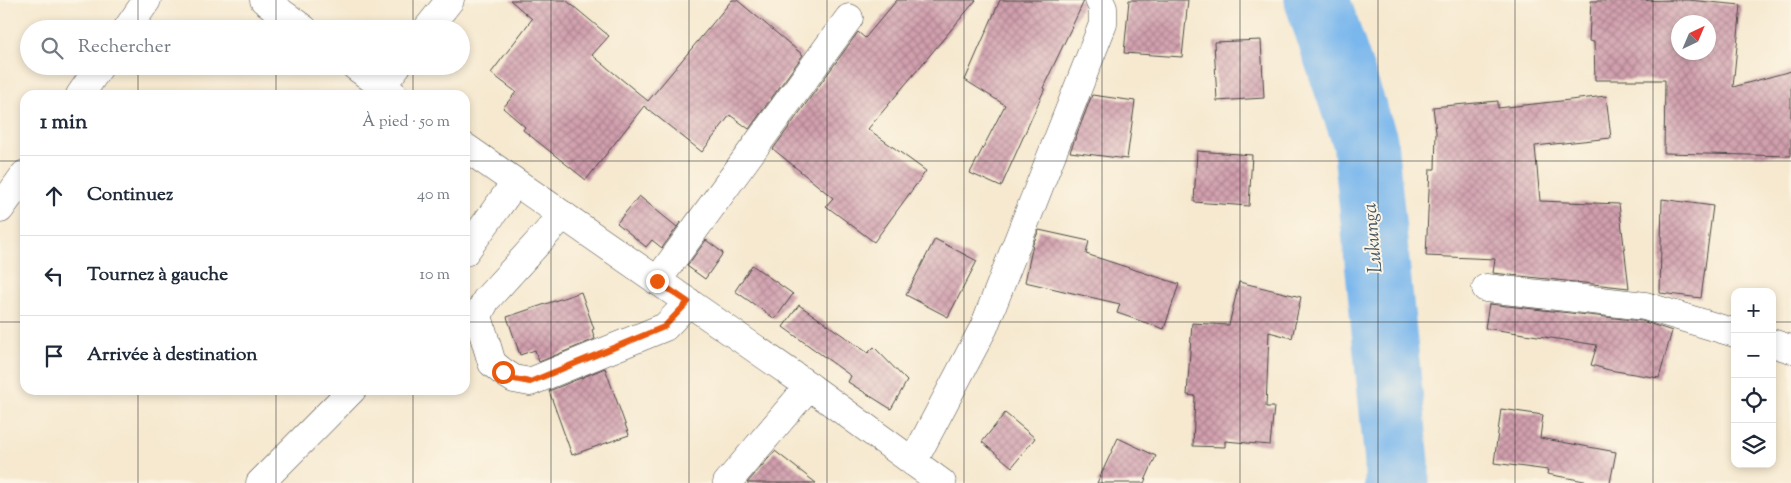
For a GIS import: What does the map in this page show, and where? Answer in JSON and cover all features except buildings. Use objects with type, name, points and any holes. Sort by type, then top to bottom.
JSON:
[{"type":"street","points":[[133,20],[147,0]]},
{"type":"street","points":[[264,0],[292,20]]},
{"type":"street","points":[[434,20],[450,0]]},
{"type":"street","points":[[913,462],[984,327],[1103,24],[1103,8],[1099,0]]},
{"type":"street","points":[[657,281],[849,18]]},
{"type":"street","points":[[83,90],[94,75]]},
{"type":"street","points":[[375,75],[391,82]]},
{"type":"street","points":[[470,151],[809,386],[942,483]]},
{"type":"street","points":[[0,209],[20,181]]},
{"type":"street","points":[[470,245],[515,183]]},
{"type":"street","points":[[564,215],[486,300],[478,316],[492,363],[503,372],[514,379],[530,382],[664,327],[688,302]]},
{"type":"street","points":[[1486,288],[1645,306],[1731,331]]},
{"type":"street","points":[[1776,344],[1791,349]]},
{"type":"street","points":[[727,483],[809,386]]},
{"type":"street","points":[[260,483],[347,395]]},
{"type":"waterway","name":"Lukunga","points":[[1317,0],[1365,141],[1397,462],[1397,483]]},
{"type":"route","points":[[503,372],[514,379],[530,382],[664,327],[688,302],[657,281]]}]
